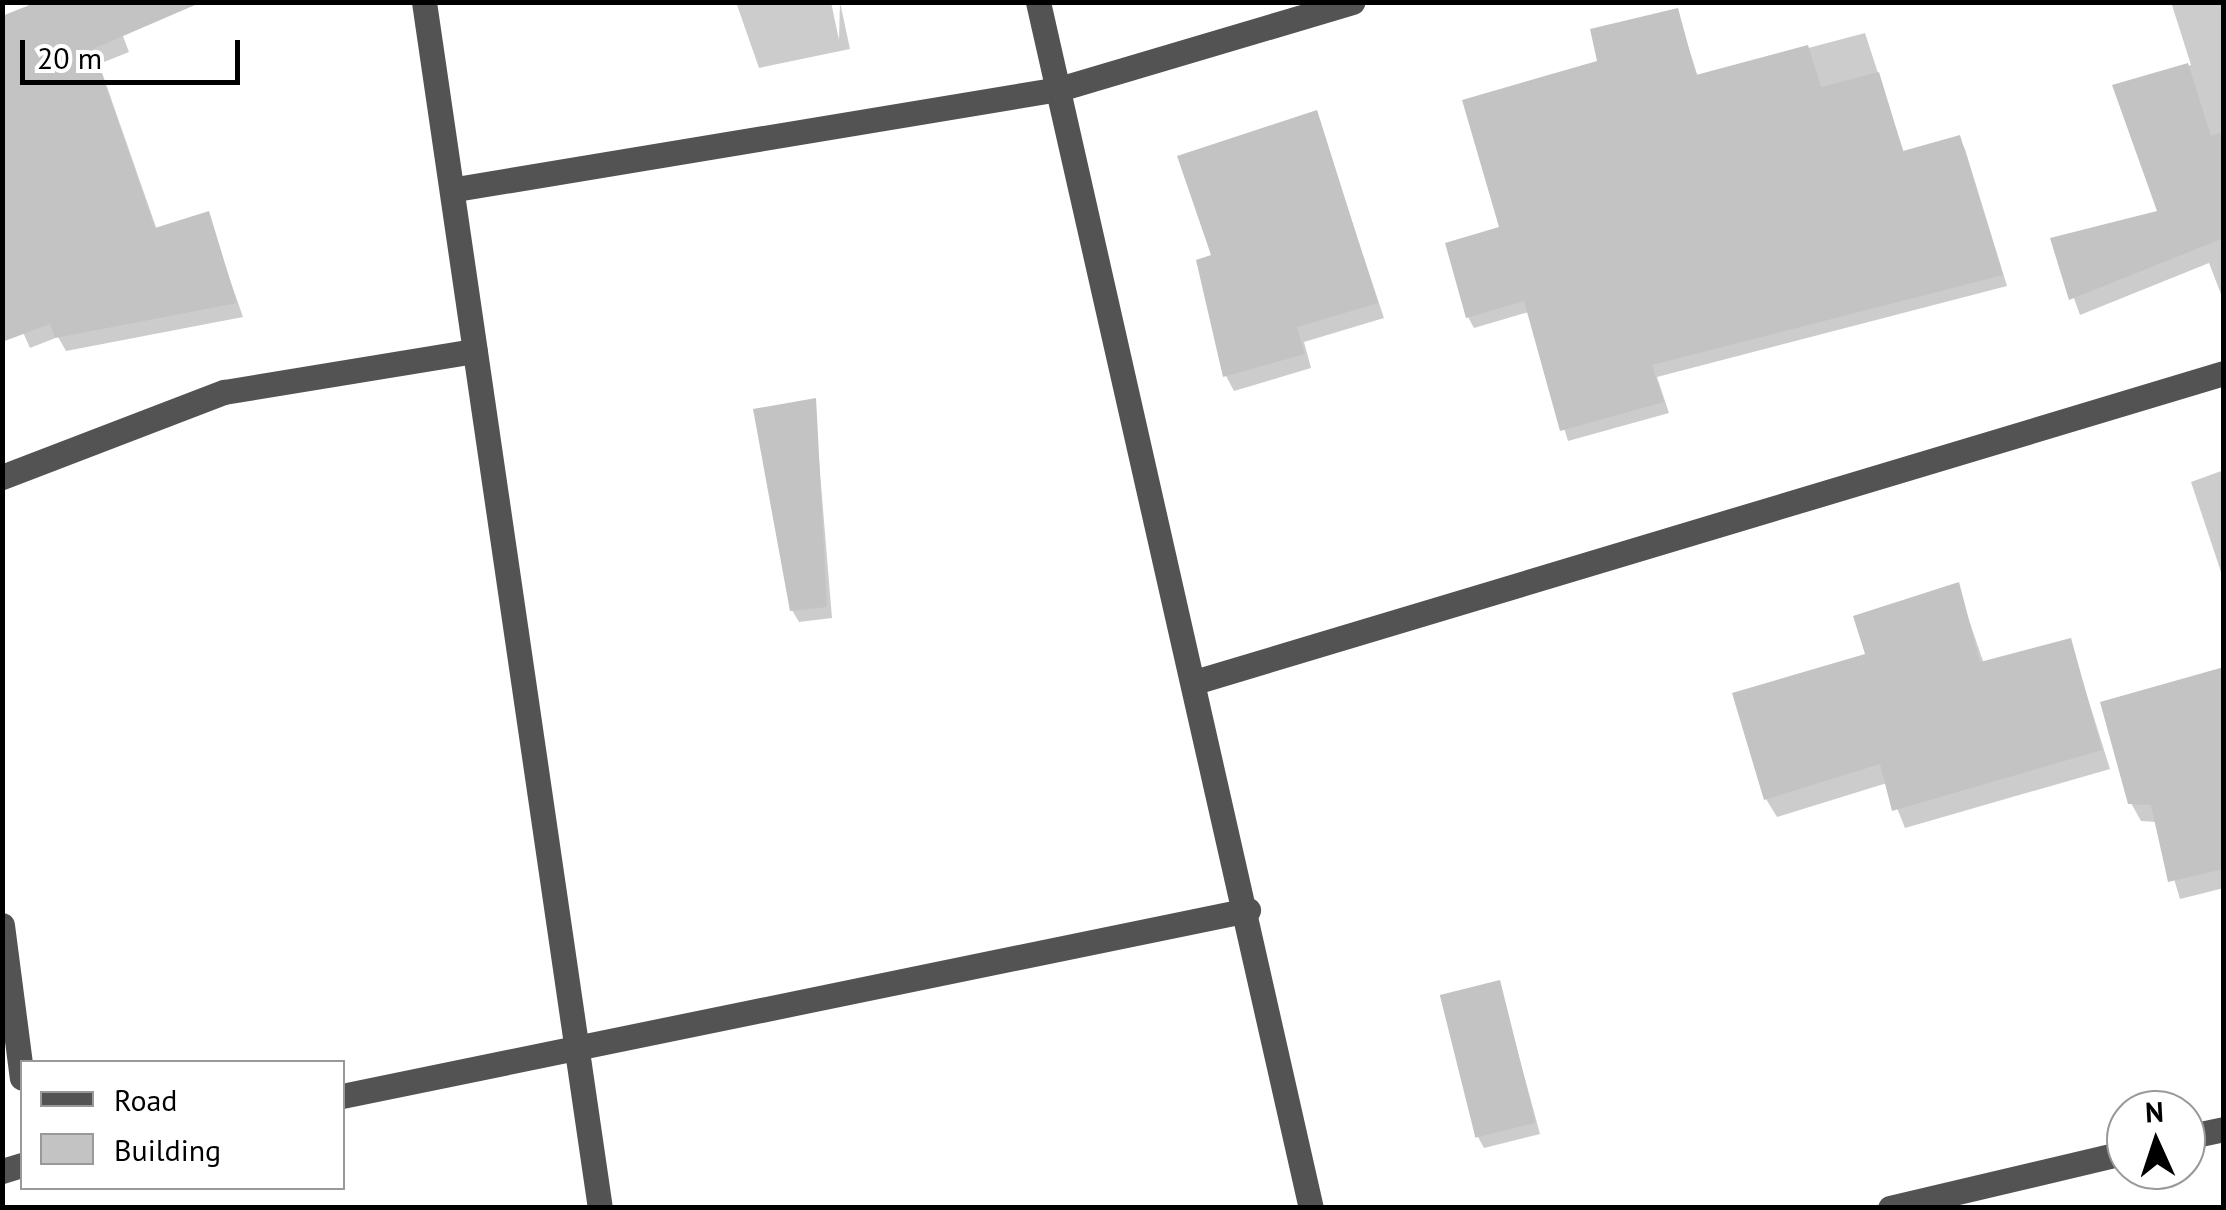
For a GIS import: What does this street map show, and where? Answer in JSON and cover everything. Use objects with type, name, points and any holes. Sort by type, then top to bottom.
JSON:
[{"type":"street","points":[[424,2],[456,189],[475,351],[582,1044],[600,1208]]},
{"type":"street","points":[[1038,2],[1198,681],[1311,1208]]},
{"type":"street","points":[[456,189],[1059,90],[1352,2]]},
{"type":"street","points":[[2,478],[224,392],[475,351]]},
{"type":"street","points":[[1198,681],[2224,373]]},
{"type":"street","points":[[345,1095],[1248,910]]},
{"type":"street","points":[[2,925],[20,1063]]},
{"type":"street","points":[[1890,1208],[2106,1157]]},
{"type":"building","points":[[37,2],[202,2],[93,49],[155,228],[209,211],[237,303],[55,338],[50,324],[2,342],[2,16]]},
{"type":"building","points":[[1678,8],[1696,75],[1808,45],[1821,87],[1879,72],[1903,151],[1960,135],[2003,275],[1652,365],[1664,402],[1560,431],[1524,301],[1466,318],[1445,243],[1499,227],[1462,100],[1597,61],[1590,29]]},
{"type":"building","points":[[2188,63],[2211,136],[2224,132],[2224,238],[2069,300],[2050,238],[2157,211],[2112,85]]},
{"type":"building","points":[[1317,110],[1378,303],[1297,327],[1305,354],[1223,377],[1196,260],[1211,255],[1177,156]]},
{"type":"building","points":[[816,398],[827,607],[790,611],[753,409]]},
{"type":"building","points":[[1959,582],[1980,662],[2071,638],[2102,750],[1892,811],[1880,764],[1764,800],[1732,693],[1865,654],[1853,616]]},
{"type":"building","points":[[2224,667],[2224,869],[2168,882],[2151,805],[2128,804],[2100,702]]},
{"type":"building","points":[[1500,980],[1536,1123],[1475,1138],[1440,995]]}]
